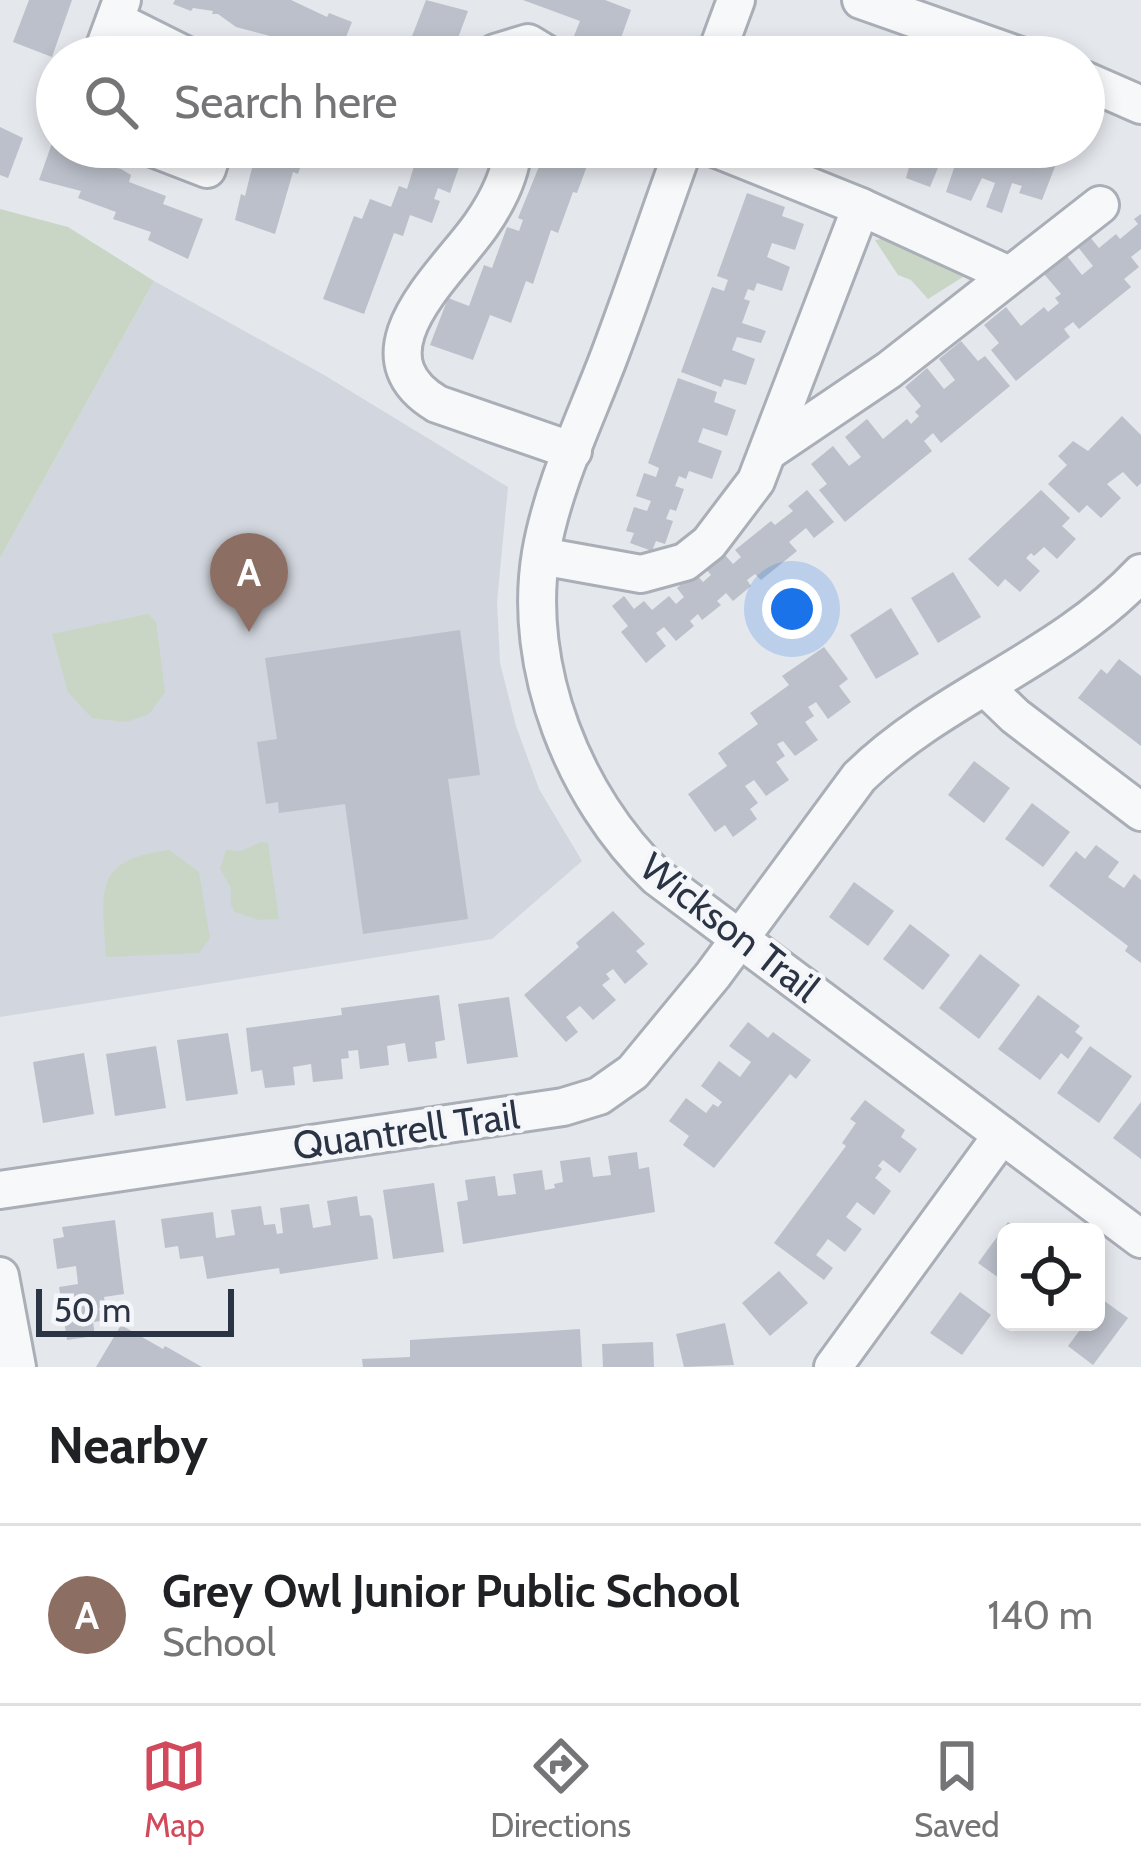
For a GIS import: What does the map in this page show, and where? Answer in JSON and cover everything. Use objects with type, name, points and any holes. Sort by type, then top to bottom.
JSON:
[{"type":"street","points":[[723,36],[736,0]]},
{"type":"street","points":[[861,0],[963,36]]},
{"type":"street","points":[[119,10],[158,36]]},
{"type":"street","points":[[1105,89],[1141,105]]},
{"type":"street","points":[[511,168],[482,224],[437,278],[411,320],[402,356],[418,390],[437,404],[572,451]]},
{"type":"street","name":"Wickson Trail","points":[[676,168],[572,451],[541,556],[537,601],[543,661],[556,711],[588,788],[630,851],[657,877],[1141,1239]]},
{"type":"street","points":[[764,168],[1007,274]]},
{"type":"street","points":[[769,451],[889,370],[1100,205]]},
{"type":"street","points":[[541,556],[641,574],[685,562],[709,543],[756,481],[862,207]]},
{"type":"street","name":"Quantrell Trail","points":[[0,1190],[562,1107],[598,1096],[633,1072],[859,778],[908,733],[1077,631],[1141,573]]},
{"type":"street","points":[[986,688],[1015,716],[1141,812]]},
{"type":"street","points":[[833,1367],[1001,1135]]},
{"type":"street","points":[[0,1276],[16,1367]]},
{"type":"shaded area","points":[[154,281],[324,375],[508,487],[497,602],[500,663],[539,789],[582,861],[492,939],[0,1017],[0,558]]},
{"type":"green space","points":[[0,209],[68,227],[154,281],[0,558]]},
{"type":"green space","points":[[894,237],[974,270],[928,299],[911,280],[898,275],[875,240]]},
{"type":"green space","points":[[148,614],[156,622],[165,692],[149,714],[126,722],[92,718],[68,692],[52,634]]},
{"type":"green space","points":[[268,843],[279,919],[259,920],[235,912],[231,888],[220,869],[226,850],[241,851]]},
{"type":"green space","points":[[169,850],[199,872],[210,938],[199,953],[106,957],[104,898],[114,871],[143,855]]},
{"type":"building","points":[[29,0],[72,0],[59,36],[36,36],[36,51],[13,42]]},
{"type":"building","points":[[175,0],[291,0],[327,17],[329,13],[352,22],[346,36],[270,36],[236,27],[213,11],[191,11],[173,4]]},
{"type":"building","points":[[426,0],[468,11],[459,36],[412,36]]},
{"type":"building","points":[[523,0],[605,0],[631,10],[622,36],[574,36],[580,21]]},
{"type":"building","points":[[0,127],[23,138],[8,178],[0,175]]},
{"type":"building","points":[[43,168],[121,169],[131,175],[129,182],[166,196],[163,204],[203,219],[188,259],[148,240],[151,232],[113,219],[116,212],[78,198],[81,191],[39,180]]},
{"type":"building","points":[[252,168],[300,168],[298,174],[293,172],[275,234],[235,220],[241,194],[245,196]]},
{"type":"building","points":[[414,168],[459,168],[450,193],[438,188],[434,199],[440,201],[432,223],[410,215],[403,236],[394,233],[364,314],[323,299],[354,216],[362,219],[370,199],[391,207],[399,186],[407,189]]},
{"type":"building","points":[[538,168],[586,168],[558,233],[551,230],[533,284],[526,281],[511,323],[490,315],[473,360],[430,345],[448,298],[469,306],[484,265],[492,268],[507,227],[519,231],[523,220],[518,218]]},
{"type":"building","points":[[909,168],[938,168],[930,187],[906,178]]},
{"type":"building","points":[[954,168],[1054,168],[1042,200],[1019,193],[1022,186],[1012,183],[1002,213],[986,207],[995,183],[982,178],[971,201],[946,192]]},
{"type":"building","points":[[747,193],[785,207],[782,216],[804,224],[795,250],[772,243],[767,257],[790,267],[782,291],[757,283],[744,299],[750,301],[742,323],[766,331],[761,343],[737,337],[732,350],[755,359],[746,385],[724,379],[721,387],[681,372],[712,287],[724,291],[728,280],[717,276]]},
{"type":"building","points":[[1141,214],[1141,249],[1131,257],[1139,267],[1124,279],[1131,287],[1079,329],[1073,322],[1064,329],[1070,337],[1016,381],[991,350],[999,343],[984,325],[1006,307],[1021,326],[1044,307],[1048,312],[1059,303],[1055,298],[1061,294],[1044,274],[1067,256],[1082,275],[1093,266],[1078,247],[1090,237],[1099,248],[1116,234],[1120,239],[1138,224],[1134,219]]},
{"type":"building","points":[[961,341],[978,361],[985,356],[1010,386],[941,443],[933,433],[924,441],[932,451],[845,522],[819,490],[827,484],[811,464],[833,446],[849,466],[861,457],[845,437],[867,419],[883,439],[907,419],[911,424],[921,406],[905,387],[927,368],[944,389],[955,380],[939,359]]},
{"type":"building","points":[[678,378],[717,392],[714,402],[736,410],[727,436],[703,428],[698,442],[722,451],[712,479],[689,471],[686,479],[679,476],[675,486],[684,489],[676,511],[670,509],[666,519],[673,521],[665,544],[656,541],[652,551],[630,543],[634,533],[626,531],[634,507],[647,511],[651,501],[636,496],[644,473],[656,477],[659,468],[648,463]]},
{"type":"building","points":[[1122,416],[1141,435],[1141,483],[1137,487],[1123,472],[1107,484],[1121,498],[1101,518],[1087,505],[1079,513],[1048,484],[1067,465],[1058,456],[1073,441],[1088,451]]},
{"type":"building","points":[[807,490],[834,522],[814,538],[806,528],[789,542],[797,551],[761,580],[755,574],[747,580],[751,586],[733,601],[726,593],[717,601],[721,605],[702,620],[698,614],[690,621],[694,626],[676,641],[664,627],[656,633],[666,646],[646,663],[621,632],[628,626],[612,606],[624,596],[634,609],[644,601],[652,610],[669,596],[676,604],[684,597],[677,588],[695,573],[703,582],[711,575],[707,570],[725,555],[733,564],[741,557],[735,550],[771,521],[775,525],[793,511],[788,506]]},
{"type":"building","points":[[1041,490],[1070,518],[1062,526],[1076,539],[1057,559],[1044,547],[1034,556],[1031,553],[1026,558],[1040,571],[1020,592],[1005,579],[998,587],[968,559]]},
{"type":"building","points":[[953,572],[981,617],[938,643],[911,598]]},
{"type":"building","points":[[891,608],[919,654],[876,679],[850,635]]},
{"type":"building","points":[[460,630],[480,775],[448,779],[468,919],[363,934],[345,804],[279,813],[278,802],[266,804],[257,742],[277,739],[265,658]]},
{"type":"building","points":[[824,647],[848,679],[839,686],[851,702],[828,719],[816,702],[808,707],[814,716],[805,722],[818,740],[795,756],[783,741],[777,744],[785,756],[776,762],[789,780],[766,796],[754,780],[745,786],[758,803],[750,809],[757,819],[733,837],[725,825],[715,832],[688,794],[727,766],[718,753],[758,724],[750,713],[789,685],[782,676]]},
{"type":"building","points":[[1119,659],[1141,676],[1141,746],[1078,698],[1101,669],[1107,674]]},
{"type":"building","points":[[974,761],[1010,788],[984,823],[948,795]]},
{"type":"building","points":[[1032,803],[1070,832],[1043,867],[1005,839]]},
{"type":"building","points":[[1096,845],[1119,862],[1108,877],[1124,888],[1134,874],[1141,880],[1141,963],[1125,951],[1128,946],[1049,886],[1076,851],[1085,859]]},
{"type":"building","points":[[854,882],[894,911],[868,946],[829,917]]},
{"type":"building","points":[[613,911],[645,944],[636,951],[648,964],[625,984],[613,969],[606,974],[610,979],[602,985],[616,1000],[593,1020],[580,1006],[566,1017],[578,1032],[566,1042],[524,995]]},
{"type":"building","points":[[910,924],[950,955],[923,990],[883,959]]},
{"type":"building","points":[[980,954],[1020,985],[979,1039],[939,1008]]},
{"type":"building","points":[[439,995],[445,1040],[435,1042],[437,1058],[408,1062],[405,1043],[387,1046],[389,1065],[360,1069],[358,1050],[348,1051],[349,1058],[341,1059],[343,1079],[313,1082],[311,1064],[293,1067],[295,1085],[265,1088],[262,1070],[251,1072],[246,1028],[342,1015],[341,1008]]},
{"type":"building","points":[[1038,995],[1080,1026],[1075,1032],[1083,1038],[1068,1059],[1061,1053],[1040,1080],[998,1049]]},
{"type":"building","points":[[509,997],[518,1057],[467,1064],[458,1004]]},
{"type":"building","points":[[748,1022],[768,1038],[773,1032],[811,1060],[796,1079],[790,1074],[714,1168],[683,1145],[689,1136],[669,1121],[686,1098],[706,1113],[722,1102],[701,1086],[719,1061],[740,1077],[751,1062],[729,1046]]},
{"type":"building","points":[[228,1033],[238,1094],[186,1101],[177,1040]]},
{"type":"building","points":[[156,1046],[166,1108],[115,1116],[106,1054]]},
{"type":"building","points":[[1090,1046],[1132,1076],[1099,1123],[1057,1093]]},
{"type":"building","points":[[84,1053],[94,1114],[43,1123],[33,1062]]},
{"type":"building","points":[[865,1100],[905,1130],[901,1137],[917,1149],[900,1173],[883,1160],[878,1166],[882,1169],[875,1178],[891,1191],[874,1215],[857,1202],[846,1217],[862,1229],[845,1252],[828,1239],[816,1255],[833,1268],[824,1280],[774,1243],[846,1146],[842,1143],[856,1123],[850,1119]]},
{"type":"building","points":[[1141,1102],[1141,1159],[1113,1138]]},
{"type":"building","points":[[637,1152],[639,1169],[649,1167],[655,1212],[463,1244],[457,1202],[468,1200],[465,1180],[495,1176],[498,1196],[516,1194],[513,1174],[542,1170],[545,1190],[563,1182],[560,1161],[590,1157],[593,1177],[611,1175],[608,1156]]},
{"type":"building","points":[[434,1183],[444,1252],[393,1259],[383,1190]]},
{"type":"building","points":[[357,1196],[360,1216],[373,1219],[378,1259],[207,1279],[203,1256],[180,1259],[178,1246],[165,1248],[161,1219],[213,1212],[216,1238],[235,1235],[231,1210],[261,1206],[264,1225],[275,1224],[277,1234],[283,1233],[280,1208],[309,1204],[313,1228],[331,1225],[327,1201]]},
{"type":"building","points":[[115,1220],[124,1294],[104,1297],[108,1320],[93,1322],[95,1336],[67,1340],[59,1287],[78,1284],[76,1266],[57,1269],[53,1239],[64,1237],[62,1227]]},
{"type":"building","points":[[997,1237],[997,1277],[978,1263]]},
{"type":"building","points":[[779,1271],[808,1303],[770,1336],[742,1303]]},
{"type":"building","points":[[960,1292],[991,1315],[962,1355],[930,1333]]},
{"type":"building","points":[[1105,1301],[1128,1318],[1093,1365],[1068,1346],[1079,1331],[1105,1331]]},
{"type":"building","points":[[725,1323],[734,1365],[684,1367],[676,1334]]},
{"type":"building","points":[[121,1325],[163,1349],[202,1367],[96,1367]]},
{"type":"building","points":[[580,1329],[582,1367],[363,1367],[362,1359],[410,1357],[410,1340]]},
{"type":"building","points":[[653,1342],[654,1367],[603,1367],[602,1344]]},
{"type":"place","name":"Grey Owl Junior Public School","points":[[249,632]]}]
